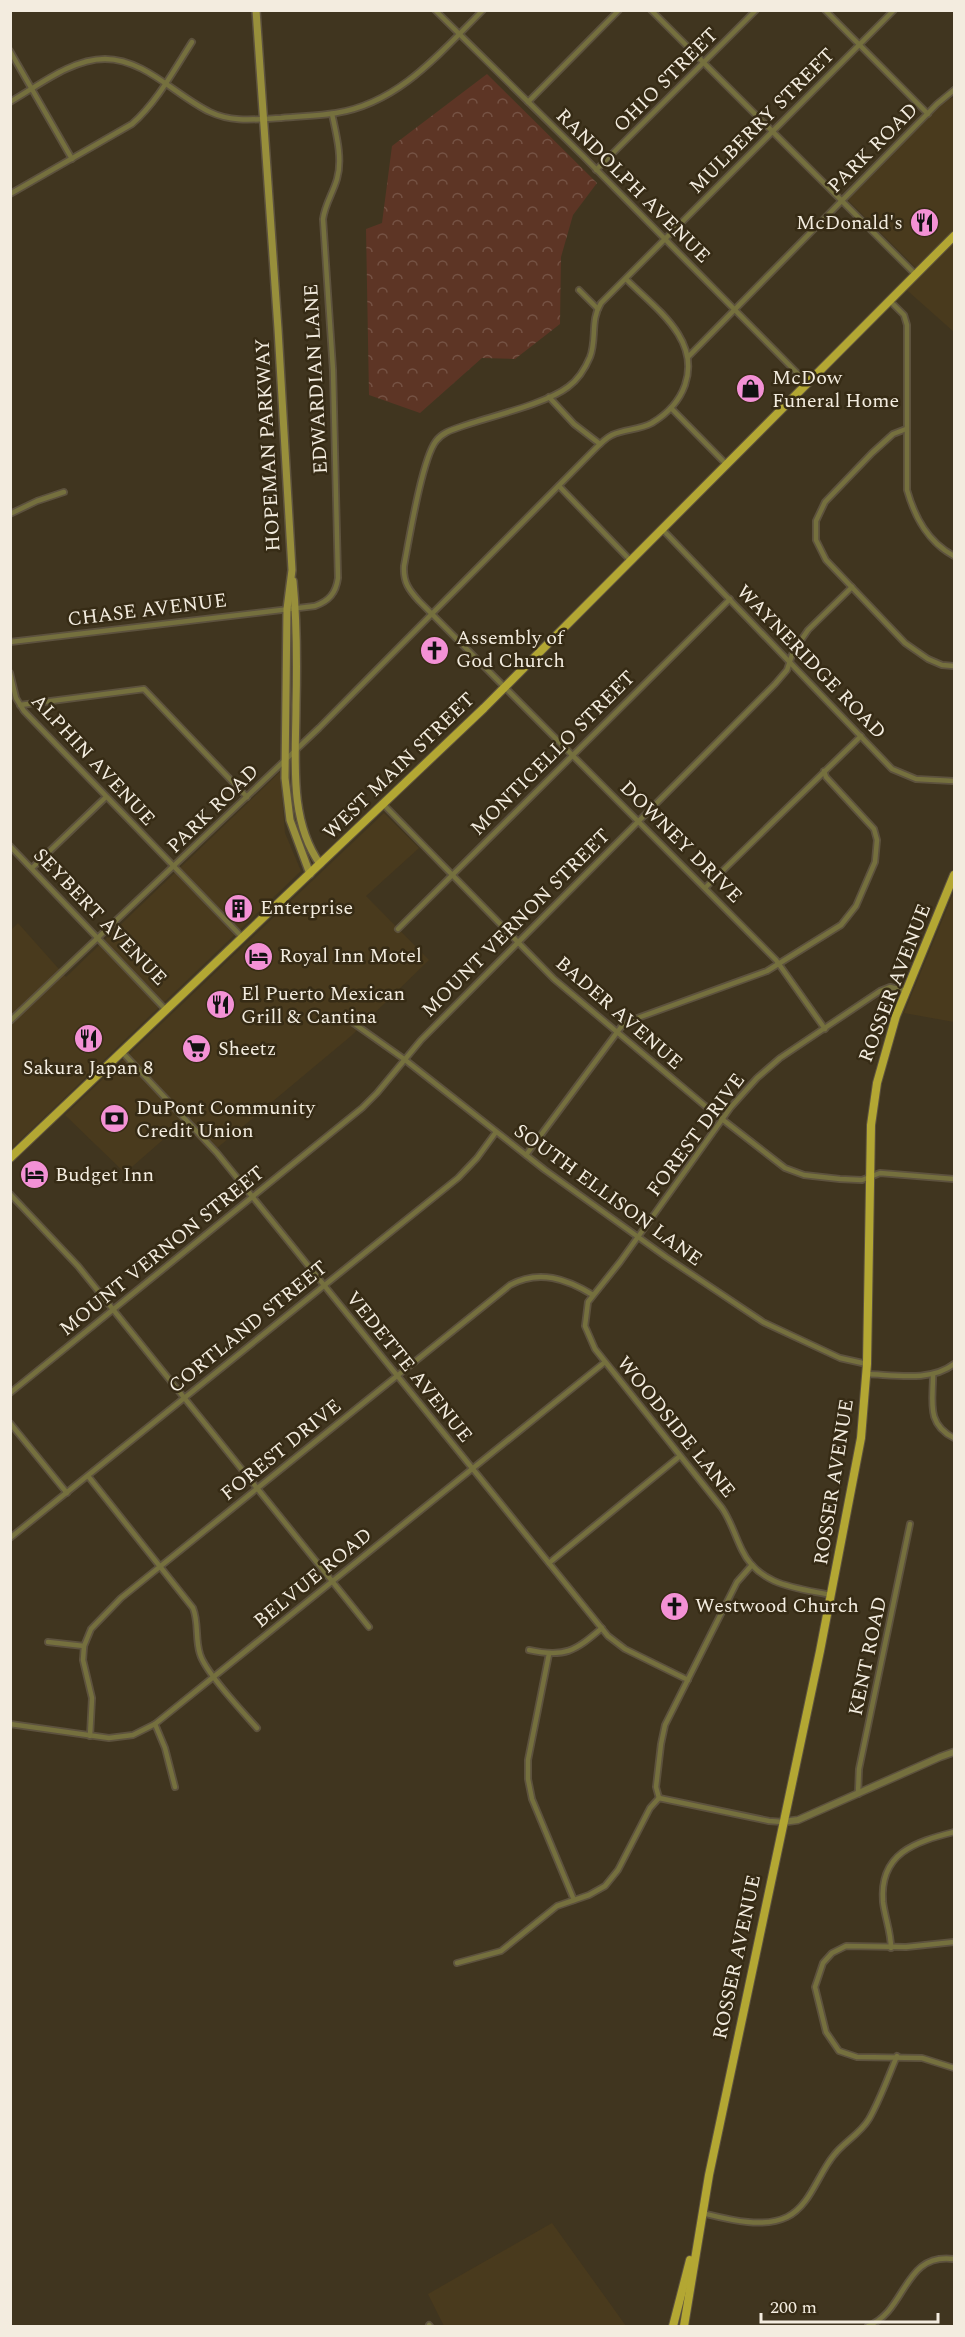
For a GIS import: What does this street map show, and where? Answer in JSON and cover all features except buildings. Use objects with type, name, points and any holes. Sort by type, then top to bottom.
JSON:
[{"type":"main road","name":"HOPEMAN PARKWAY","points":[[256,10],[292,570],[287,609],[285,778],[290,820],[310,874]]},
{"type":"main road","name":"WEST MAIN STREET","points":[[10,1158],[505,687],[954,236]]},
{"type":"main road","points":[[292,570],[296,608],[295,777],[303,826],[310,851],[320,864]]},
{"type":"main road","name":"ROSSER AVENUE","points":[[684,2326],[702,2212],[857,1467],[867,1374],[872,1125],[876,1083],[886,1043],[954,875]]},
{"type":"main road","name":"ROSSER AVENUE","points":[[673,2326],[697,2239]]},
{"type":"street","name":"RANDOLPH AVENUE","points":[[435,10],[808,384]]},
{"type":"street","points":[[10,102],[71,68],[101,59],[127,63],[203,109],[235,120],[332,114],[359,107],[404,85],[429,65],[483,10]]},
{"type":"street","points":[[528,102],[619,10]]},
{"type":"street","points":[[651,10],[916,275]]},
{"type":"street","name":"OHIO STREET","points":[[596,170],[756,10]]},
{"type":"street","points":[[825,10],[928,114]]},
{"type":"street","name":"MULBERRY STREET","points":[[598,309],[894,10]]},
{"type":"street","points":[[10,194],[132,124],[146,111],[192,42]]},
{"type":"street","points":[[10,51],[72,159]]},
{"type":"street","name":"PARK ROAD","points":[[688,357],[954,90]]},
{"type":"street","name":"EDWARDIAN LANE","points":[[287,609],[315,606],[324,602],[335,592],[338,578],[333,370],[323,219],[325,206],[337,180],[339,169],[332,114]]},
{"type":"street","points":[[579,290],[598,309],[594,321],[592,350],[585,367],[573,383],[549,397],[574,424],[600,444],[612,436],[649,424],[671,408],[684,388],[688,374],[688,357],[675,329],[626,279]]},
{"type":"street","points":[[890,301],[904,315],[907,325],[906,483],[921,525],[931,538],[954,556]]},
{"type":"street","name":"DOWNEY DRIVE","points":[[549,397],[459,427],[445,433],[435,443],[427,460],[406,558],[404,573],[408,588],[780,964],[825,1029]]},
{"type":"street","points":[[671,408],[727,465]]},
{"type":"street","points":[[906,429],[893,434],[829,496],[818,516],[815,531],[819,549],[826,560],[913,650],[936,663],[954,666]]},
{"type":"street","name":"PARK ROAD","points":[[10,1021],[285,760],[600,444]]},
{"type":"street","points":[[559,486],[631,561]]},
{"type":"street","points":[[10,514],[37,501],[64,492]]},
{"type":"street","name":"WAYNERIDGE ROAD","points":[[663,530],[892,769],[901,775],[916,779],[954,780]]},
{"type":"street","name":"MOUNT VERNON STREET","points":[[10,1393],[362,1108],[404,1059],[518,942],[768,692],[787,670],[796,646],[808,630],[852,588]]},
{"type":"street","name":"MONTICELLO STREET","points":[[398,929],[730,599]]},
{"type":"street","name":"CHASE AVENUE","points":[[10,642],[287,609]]},
{"type":"street","name":"ALPHIN AVENUE","points":[[10,673],[13,690],[20,705],[242,937]]},
{"type":"street","points":[[20,705],[144,689],[247,797]]},
{"type":"street","points":[[706,887],[861,736]]},
{"type":"street","points":[[526,1155],[616,1031],[632,1020],[744,980],[780,964],[821,939],[849,916],[860,898],[875,862],[877,840],[874,829],[834,786],[824,771]]},
{"type":"street","points":[[32,868],[106,796]]},
{"type":"street","name":"BADER AVENUE","points":[[384,804],[554,979],[722,1119],[791,1171],[804,1175],[840,1179],[862,1180],[880,1173],[954,1179]]},
{"type":"street","name":"SEYBERT AVENUE","points":[[10,846],[100,938],[166,1010]]},
{"type":"street","name":"FOREST DRIVE","points":[[639,1237],[722,1119],[770,1066],[883,989],[894,987],[906,991]]},
{"type":"street","name":"SOUTH ELLISON LANE","points":[[349,1020],[404,1059],[526,1155],[639,1237],[777,1330],[840,1358],[867,1364]]},
{"type":"street","name":"VEDETTE AVENUE","points":[[122,1052],[217,1153],[602,1629],[625,1649],[688,1680]]},
{"type":"street","name":"CORTLAND STREET","points":[[10,1538],[458,1178],[477,1158],[496,1132]]},
{"type":"street","points":[[10,1194],[78,1266],[369,1627]]},
{"type":"street","name":"WOODSIDE LANE","points":[[639,1237],[593,1295],[586,1310],[585,1326],[591,1342],[727,1515],[744,1554],[752,1565],[762,1575],[779,1584],[831,1595]]},
{"type":"street","name":"FOREST DRIVE","points":[[84,1646],[91,1629],[121,1598],[516,1282],[531,1277],[547,1277],[569,1282],[593,1295]]},
{"type":"street","name":"BELVUE ROAD","points":[[10,1724],[109,1738],[133,1735],[155,1724],[605,1362]]},
{"type":"street","points":[[867,1374],[933,1375],[954,1364]]},
{"type":"street","points":[[933,1375],[934,1420],[940,1430],[954,1438]]},
{"type":"street","points":[[10,1423],[67,1493]]},
{"type":"street","points":[[549,1563],[680,1456]]},
{"type":"street","points":[[88,1476],[193,1608],[198,1628],[199,1652],[205,1665],[257,1728]]},
{"type":"street","name":"KENT ROAD","points":[[858,1794],[859,1769],[910,1524]]},
{"type":"street","points":[[659,1798],[656,1787],[662,1737],[667,1721],[737,1582],[752,1565]]},
{"type":"street","points":[[529,1650],[549,1654],[563,1653],[573,1650],[602,1629]]},
{"type":"street","points":[[48,1642],[84,1646],[83,1660],[92,1698],[90,1736]]},
{"type":"street","points":[[549,1654],[532,1739],[528,1768],[530,1790],[574,1900]]},
{"type":"street","points":[[155,1724],[165,1748],[175,1787]]},
{"type":"street","points":[[659,1798],[769,1821],[798,1820],[954,1752]]},
{"type":"street","points":[[457,1963],[501,1951],[548,1912],[597,1892],[610,1880],[627,1855],[650,1808],[659,1798]]},
{"type":"street","points":[[891,1948],[883,1891],[889,1864],[909,1848],[954,1832]]},
{"type":"street","points":[[954,1942],[891,1948],[855,1945],[839,1948],[823,1963],[815,1987],[826,2032],[838,2051],[857,2057],[922,2058],[954,2068]]},
{"type":"street","points":[[702,2212],[723,2218],[753,2222],[780,2219],[793,2213],[802,2204],[836,2152],[869,2118],[897,2056]]},
{"type":"street","points":[[868,2326],[888,2314],[909,2279],[920,2266],[942,2258],[954,2259]]},
{"type":"shaded area","points":[[954,97],[954,332],[900,284],[916,268],[848,200],[946,100]]},
{"type":"shaded area","points":[[280,772],[285,833],[301,871],[11,1149],[11,930],[18,923],[66,977]]},
{"type":"shaded area","points":[[384,813],[419,848],[366,896],[429,960],[351,1036],[211,1153],[182,1123],[125,1173],[65,1115]]},
{"type":"shaded area","points":[[954,892],[954,1022],[904,1013]]},
{"type":"shaded area","points":[[552,2223],[626,2326],[444,2326],[428,2294]]},
{"type":"green space","points":[[487,74],[597,183],[573,215],[561,257],[560,324],[515,359],[482,358],[420,413],[369,395],[366,229],[382,223],[392,146]]},
{"type":"place","name":"McDonald's","points":[[924,223]]},
{"type":"place","name":"McDow Funeral Home","points":[[751,389]]},
{"type":"place","name":"Assembly of God Church","points":[[435,650]]},
{"type":"place","name":"Enterprise","points":[[239,908]]},
{"type":"place","name":"Royal Inn Motel","points":[[258,956]]},
{"type":"place","name":"El Puerto Mexican Grill & Cantina","points":[[220,1005]]},
{"type":"place","name":"Sakura Japan 8","points":[[88,1038]]},
{"type":"place","name":"Sheetz","points":[[197,1049]]},
{"type":"place","name":"DuPont Community Credit Union","points":[[115,1119]]},
{"type":"place","name":"Budget Inn","points":[[34,1175]]},
{"type":"place","name":"Westwood Church","points":[[674,1606]]}]
